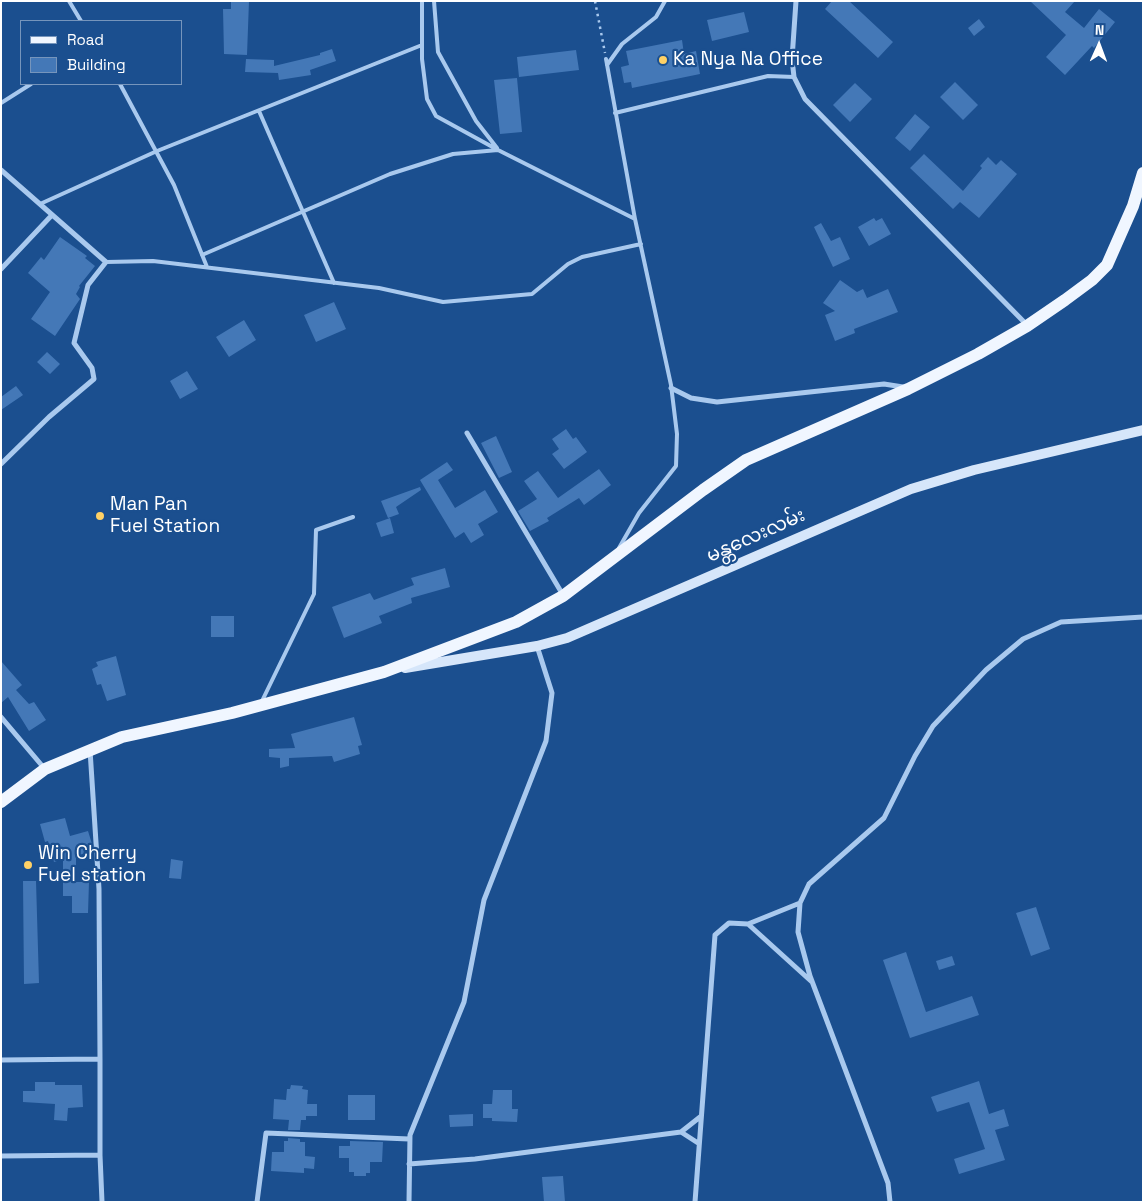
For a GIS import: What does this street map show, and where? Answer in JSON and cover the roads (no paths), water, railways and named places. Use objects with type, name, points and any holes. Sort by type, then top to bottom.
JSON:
[{"type":"main road","points":[[1,802],[45,770],[122,737],[260,705],[384,672],[516,622],[563,596],[703,490],[746,460],[908,388],[978,354],[1027,326],[1092,280],[1107,265],[1133,206],[1143,173]]},
{"type":"main road","name":"မန္တလေးလမ်း","points":[[384,672],[537,646],[567,638],[911,489],[974,470],[1143,430]]},
{"type":"street","points":[[796,1],[792,59],[794,77],[805,99],[1027,326]]},
{"type":"street","points":[[1,170],[106,262],[88,286],[74,343],[92,368],[94,379],[49,417],[1,464]]},
{"type":"street","points":[[1,270],[52,214]]},
{"type":"street","points":[[671,388],[691,398],[717,402],[884,384],[908,388]]},
{"type":"street","points":[[467,433],[563,596]]},
{"type":"street","points":[[890,1202],[888,1183],[814,984],[798,932],[800,903],[809,884],[884,818],[915,756],[933,726],[986,670],[1008,651],[1023,639],[1061,622],[1143,617]]},
{"type":"street","points":[[409,1202],[409,1140],[464,1002],[484,900],[546,741],[552,692],[537,646]]},
{"type":"street","points":[[1,717],[45,770]]},
{"type":"street","points":[[90,750],[99,889],[100,1155],[102,1202]]},
{"type":"street","points":[[695,1202],[715,936],[729,923],[748,924],[800,903]]},
{"type":"street","points":[[748,924],[814,984]]},
{"type":"street","points":[[1,1060],[100,1059]]},
{"type":"street","points":[[409,1164],[475,1159],[681,1132],[700,1117]]},
{"type":"street","points":[[681,1132],[698,1144]]},
{"type":"street","points":[[256,1202],[266,1133],[409,1140]]},
{"type":"street","points":[[1,1156],[100,1155]]},
{"type":"lane","points":[[69,1],[80,20]]},
{"type":"lane","points":[[422,1],[422,45],[428,99],[436,116],[498,150],[635,219]]},
{"type":"lane","points":[[434,1],[438,52],[476,121],[498,150]]},
{"type":"lane","points":[[607,65],[622,44],[656,17],[665,1]]},
{"type":"lane","points":[[40,204],[157,151],[422,45]]},
{"type":"lane","points":[[606,59],[635,219],[671,388],[677,434],[676,466],[639,513],[612,560]]},
{"type":"lane","points":[[615,113],[768,76],[794,77]]},
{"type":"lane","points":[[1,103],[29,85]]},
{"type":"lane","points":[[121,85],[157,151],[207,268]]},
{"type":"lane","points":[[259,110],[334,283]]},
{"type":"lane","points":[[202,255],[390,174],[452,154],[498,150]]},
{"type":"lane","points":[[106,262],[153,260],[379,288],[443,302],[532,294],[568,264],[582,257],[641,244]]},
{"type":"lane","points":[[260,705],[314,594],[316,530],[353,517]]},
{"type":"place","name":"Ka Nya Na Office","points":[[663,60]]},
{"type":"place","name":"Man Pan Fuel Station","points":[[100,516]]},
{"type":"place","name":"Win Cherry Fuel station","points":[[28,865]]}]
